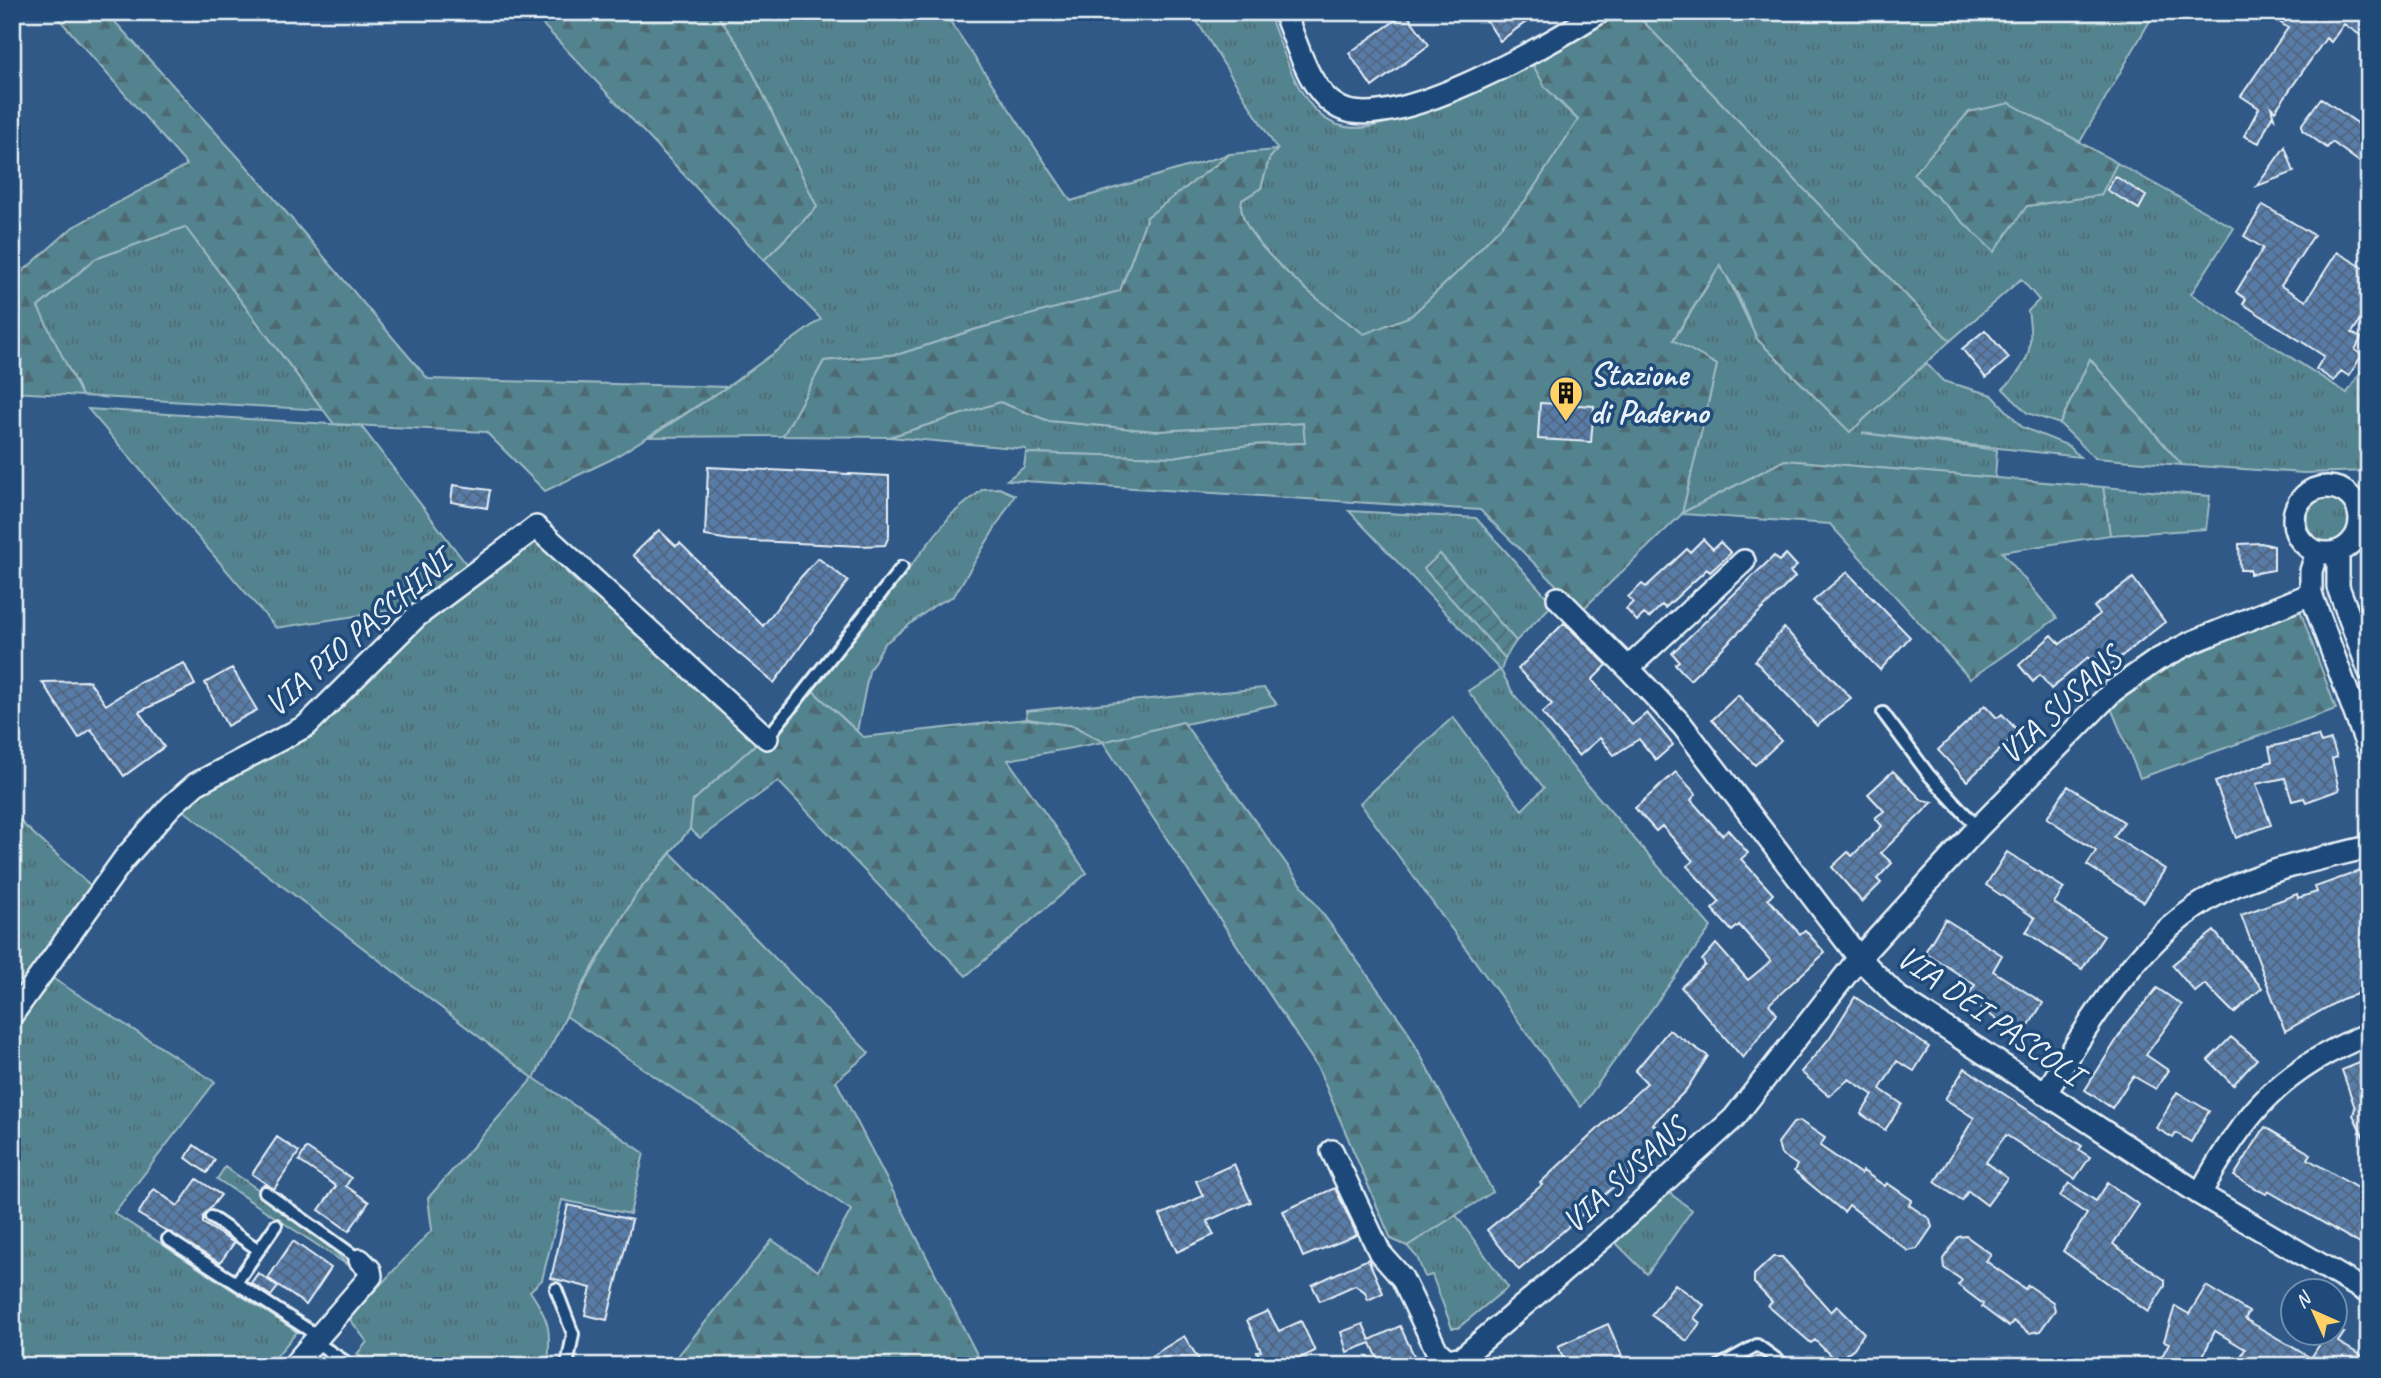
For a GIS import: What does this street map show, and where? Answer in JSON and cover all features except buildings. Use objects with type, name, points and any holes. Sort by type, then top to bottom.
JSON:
[{"type":"street","points":[[1284,12],[1318,88],[1338,107],[1367,114],[1416,104],[1503,66],[1600,12]]},
{"type":"street","points":[[2318,489],[2338,489],[2362,498],[2359,529],[2348,546],[2339,552],[2317,552],[2307,547],[2296,530],[2296,510],[2301,500],[2318,489]]},
{"type":"street","name":"VIA PIO PASCHINI","points":[[12,1015],[124,859],[157,819],[196,784],[306,726],[417,616],[536,527],[767,738]]},
{"type":"street","points":[[2317,552],[2311,572],[2311,594],[2369,751]]},
{"type":"street","points":[[2339,552],[2338,587],[2369,670]]},
{"type":"street","points":[[1628,668],[1744,561]]},
{"type":"street","name":"VIA SUSANS","points":[[1332,1151],[1380,1253],[1402,1278],[1437,1352],[1447,1363],[1463,1357],[1606,1235],[1734,1118],[1859,958],[2082,719],[2134,674],[2190,643],[2311,594]]},
{"type":"street","name":"VIA DEI PASCOLI","points":[[1558,598],[1682,725],[1859,958],[1898,997],[2200,1194],[2369,1293]]},
{"type":"street","points":[[2045,1094],[2091,1020],[2139,958],[2163,933],[2234,886],[2285,868],[2369,847]]},
{"type":"street","points":[[2200,1194],[2226,1146],[2269,1093],[2305,1063],[2369,1034]]},
{"type":"street","points":[[293,1366],[371,1276],[370,1270],[360,1260]]},
{"type":"lane","points":[[767,738],[902,567]]},
{"type":"lane","points":[[1883,713],[1929,775],[1978,828]]},
{"type":"lane","points":[[265,1192],[360,1260]]},
{"type":"lane","points":[[211,1217],[259,1250]]},
{"type":"lane","points":[[236,1283],[276,1225]]},
{"type":"lane","points":[[168,1239],[236,1283],[352,1366]]},
{"type":"lane","points":[[556,1289],[573,1334],[567,1366]]},
{"type":"lane","points":[[1719,1366],[1757,1345],[1786,1366]]},
{"type":"green space","points":[[53,12],[106,12],[251,171],[428,379],[727,387],[612,459],[545,491],[486,432],[334,424],[185,227],[95,259],[38,307],[82,396],[12,392],[12,281],[73,227],[187,165]]},
{"type":"green space","points":[[531,12],[715,12],[742,50],[817,207],[764,260]]},
{"type":"green space","points":[[715,12],[944,12],[1071,201],[1230,154],[1147,217],[1120,291],[977,329],[900,354],[824,361],[783,436],[650,437],[727,387],[821,319],[764,260],[817,207],[742,50]]},
{"type":"green space","points":[[1191,12],[1268,12],[1296,82],[1308,102],[1323,117],[1341,126],[1364,128],[1393,120],[1527,54],[1557,100],[1578,120],[1526,200],[1461,269],[1411,316],[1364,335],[1288,274],[1252,234],[1243,216],[1242,200],[1261,188],[1269,159],[1277,149]]},
{"type":"green space","points":[[1600,12],[1634,12],[1950,341],[1850,432],[1757,339],[1738,295],[1720,265],[1673,340],[1717,365],[1682,513],[1785,460],[2103,487],[2110,535],[2002,552],[2057,618],[1970,679],[1830,524],[1682,514],[1582,610],[1480,510],[1007,480],[1024,467],[1026,453],[1173,457],[1250,445],[1305,443],[1303,423],[1156,431],[1049,421],[1000,402],[889,437],[783,436],[824,361],[900,354],[977,329],[1120,291],[1147,217],[1230,154],[1277,150],[1269,159],[1261,188],[1242,200],[1243,216],[1252,234],[1288,274],[1364,334],[1411,316],[1461,269],[1526,200],[1578,120],[1545,87],[1527,54]]},
{"type":"green space","points":[[1634,12],[2155,12],[2080,142],[2009,103],[2027,206],[2100,195],[2117,163],[2234,228],[2191,294],[2347,393],[2369,359],[2369,471],[2304,473],[2182,465],[2090,359],[2060,424],[2027,413],[2003,389],[2019,371],[2028,354],[2028,311],[2039,300],[2021,279],[1950,341]]},
{"type":"green space","points":[[2010,103],[2117,163],[2101,195],[2027,206],[1994,252],[1913,174],[1969,112]]},
{"type":"green space","points":[[185,226],[323,410],[82,396],[37,308],[95,259]]},
{"type":"green space","points":[[1721,264],[1757,339],[1850,431],[1926,363],[1943,381],[1992,395],[2022,427],[2069,446],[2080,457],[1862,433],[1997,450],[1995,478],[1785,460],[1682,513],[1717,365],[1673,341]]},
{"type":"green space","points":[[2090,359],[2182,465],[2095,458],[2060,424]]},
{"type":"green space","points":[[1000,402],[1049,421],[1156,431],[1303,423],[1306,443],[1250,445],[1173,457],[1026,453],[1026,449],[889,437]]},
{"type":"green space","points":[[88,409],[361,426],[467,565],[408,608],[276,628]]},
{"type":"green space","points":[[2103,487],[2210,496],[2206,529],[2110,535]]},
{"type":"green space","points":[[999,488],[1015,495],[954,596],[935,605],[884,644],[869,671],[857,731],[812,690],[951,515],[983,489]]},
{"type":"green space","points":[[2329,498],[2344,505],[2351,520],[2344,535],[2329,542],[2314,535],[2307,520],[2314,505]]},
{"type":"green space","points":[[1349,511],[1476,518],[1553,604],[1516,641],[1440,554],[1425,568],[1505,658],[1501,671],[1513,693],[1580,776],[1711,927],[1581,1107],[1360,803],[1453,717],[1522,810],[1544,788],[1468,691],[1500,670]]},
{"type":"green space","points":[[537,542],[548,546],[568,562],[566,572],[590,595],[607,600],[759,741],[693,801],[690,829],[637,893],[583,984],[534,1078],[644,1153],[630,1214],[562,1200],[542,1280],[530,1291],[548,1326],[548,1366],[374,1366],[357,1354],[367,1342],[349,1318],[432,1230],[428,1198],[533,1078],[179,807],[201,788],[261,759],[423,621],[521,545]]},
{"type":"green space","points":[[1440,554],[1516,641],[1505,658],[1424,569]]},
{"type":"green space","points":[[2300,610],[2336,709],[2140,778],[2111,708],[2154,676],[2177,663]]},
{"type":"green space","points":[[1264,688],[1277,704],[1103,742],[1074,726],[1027,719],[1026,711]]},
{"type":"green space","points":[[812,690],[863,737],[1027,719],[1074,726],[1103,742],[1008,760],[1087,873],[966,976],[778,781],[700,838],[690,829],[693,801],[759,741],[772,741]]},
{"type":"green space","points":[[1183,722],[1406,1028],[1493,1192],[1407,1246],[1391,1239],[1318,1068],[1103,742]]},
{"type":"green space","points":[[12,814],[91,886],[12,997]]},
{"type":"green space","points":[[671,853],[869,1053],[836,1081],[983,1366],[662,1366],[678,1356],[772,1240],[818,1271],[851,1210],[566,1016],[637,893]]},
{"type":"green space","points":[[49,976],[215,1082],[114,1213],[297,1332],[268,1366],[12,1366],[12,1028]]},
{"type":"green space","points":[[225,1167],[262,1192],[260,1196],[320,1238],[352,1268],[217,1179]]},
{"type":"green space","points":[[1668,1192],[1692,1210],[1647,1274],[1612,1239]]},
{"type":"green space","points":[[1456,1215],[1508,1287],[1458,1328],[1452,1328],[1432,1275],[1425,1277],[1417,1257],[1407,1246]]},
{"type":"place","name":"Stazione di Paderno","points":[[1566,423]]}]
